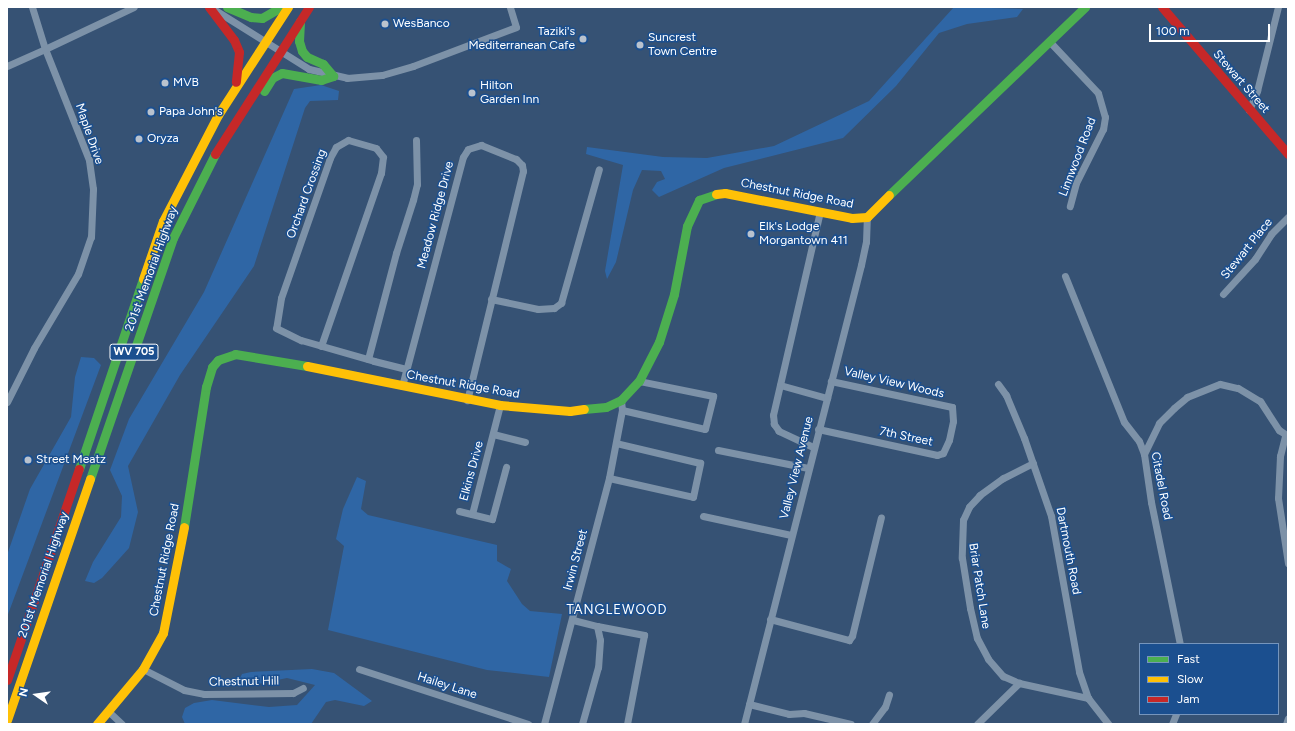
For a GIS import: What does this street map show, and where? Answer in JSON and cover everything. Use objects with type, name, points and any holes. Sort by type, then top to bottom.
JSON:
[{"type":"main road","points":[[209,7],[234,40],[239,52],[235,88]]},
{"type":"main road","points":[[227,7],[250,17],[262,18],[274,13],[281,7]]},
{"type":"main road","name":"201st Memorial Highway","points":[[7,680],[163,221],[214,122],[288,7]]},
{"type":"main road","name":"201st Memorial Highway","points":[[7,720],[173,238],[218,149],[309,7]]},
{"type":"main road","name":"Chestnut Ridge Road","points":[[97,724],[143,669],[157,645],[168,617],[189,500],[206,386],[212,367],[218,360],[235,354],[253,356],[500,406],[588,411],[622,405],[639,380],[667,319],[687,226],[699,200],[710,195],[725,193],[852,218],[867,217],[1085,7]]},
{"type":"main road","name":"Stewart Street","points":[[1162,7],[1288,154]]},
{"type":"main road","points":[[218,149],[235,132],[272,78],[282,72],[321,80],[333,76],[323,64],[307,57],[302,51],[299,41],[300,21]]},
{"type":"street","name":"Maple Drive","points":[[7,402],[38,341],[78,274],[91,237],[93,189],[89,160],[45,50],[32,7]]},
{"type":"street","points":[[7,66],[45,50],[134,7]]},
{"type":"street","points":[[209,7],[309,70],[347,78],[382,75],[516,27],[510,7]]},
{"type":"street","points":[[1249,110],[1257,91],[1278,7]]},
{"type":"street","name":"Linnwood Road","points":[[1049,41],[1098,93],[1105,117],[1103,129],[1076,184],[1070,206]]},
{"type":"street","name":"Orchard Crossing","points":[[321,346],[381,173],[383,157],[376,148],[348,140],[336,147],[330,158],[275,320],[276,328],[282,333],[321,346],[406,369]]},
{"type":"street","points":[[368,359],[396,253],[417,184],[416,140]]},
{"type":"street","name":"Meadow Ridge Drive","points":[[402,386],[463,158],[468,149],[481,145],[516,159],[522,165],[523,171],[467,400]]},
{"type":"street","points":[[491,299],[538,309],[554,308],[560,304],[599,169]]},
{"type":"street","points":[[813,447],[788,436],[774,424],[773,415],[820,212]]},
{"type":"street","name":"Valley View Avenue","points":[[744,724],[866,242],[867,217]]},
{"type":"street","name":"Stewart Place","points":[[1223,294],[1255,259],[1271,234],[1288,218]]},
{"type":"street","name":"Citadel Road","points":[[1065,276],[1124,422],[1139,441],[1144,454],[1151,502],[1180,643]]},
{"type":"street","points":[[622,405],[705,429],[713,396],[639,380]]},
{"type":"street","name":"Valley View Woods","points":[[831,380],[952,407]]},
{"type":"street","name":"Dartmouth Road","points":[[998,384],[1006,395],[1033,463],[1051,516],[1079,672],[1088,698],[1108,724]]},
{"type":"street","points":[[1144,454],[1159,423],[1187,397],[1220,384],[1238,388],[1260,401],[1286,436],[1280,456],[1278,498],[1288,563]]},
{"type":"street","points":[[780,385],[826,398]]},
{"type":"street","name":"Irwin Street","points":[[544,724],[573,620],[608,478],[616,443],[622,405]]},
{"type":"street","name":"Elkins Drive","points":[[472,514],[500,406]]},
{"type":"street","name":"7th Street","points":[[818,429],[937,455],[943,452],[949,440],[954,421],[952,407]]},
{"type":"street","name":"Elkins Drive","points":[[493,434],[525,442]]},
{"type":"street","points":[[608,478],[693,497],[700,463],[616,443]]},
{"type":"street","points":[[718,450],[808,468]]},
{"type":"street","name":"Briar Patch Lane","points":[[1033,463],[1003,478],[980,495],[969,507],[963,520],[960,536],[962,558],[977,638],[988,659],[1003,676],[1019,683],[1088,698]]},
{"type":"street","name":"Elkins Drive","points":[[459,511],[492,518],[506,467]]},
{"type":"street","points":[[703,516],[791,535]]},
{"type":"street","points":[[770,619],[849,640],[852,636],[881,517]]},
{"type":"street","points":[[573,620],[644,635],[627,724]]},
{"type":"street","points":[[582,724],[598,667],[600,640],[597,626]]},
{"type":"street","name":"Chestnut Hill","points":[[143,669],[184,690],[204,694],[293,693],[303,688]]},
{"type":"street","name":"Hailey Lane","points":[[359,669],[528,724]]},
{"type":"street","points":[[977,724],[1019,683]]},
{"type":"street","points":[[872,724],[885,707],[889,695]]},
{"type":"street","points":[[749,704],[789,714],[804,713],[851,724]]},
{"type":"street","points":[[108,711],[122,724]]},
{"type":"street","points":[[1286,724],[1288,718]]},
{"type":"shaded area","points":[[954,7],[1023,9],[1017,17],[967,24],[939,33],[896,86],[843,138],[724,168],[659,197],[652,190],[657,182],[665,179],[661,171],[642,170],[633,190],[616,262],[607,279],[605,271],[623,165],[586,154],[587,147],[663,157],[707,158],[774,146],[869,101]]},
{"type":"shaded area","points":[[321,85],[339,91],[338,100],[310,101],[305,108],[254,266],[180,375],[128,466],[138,512],[129,548],[102,578],[94,583],[85,581],[93,562],[121,517],[122,496],[110,470],[129,419],[204,292],[294,89]]},
{"type":"shaded area","points":[[81,357],[94,358],[101,365],[7,617],[7,555],[30,489],[71,417],[75,377]]},
{"type":"shaded area","points":[[357,477],[366,481],[361,509],[368,515],[497,545],[497,561],[511,569],[507,581],[522,604],[530,611],[562,614],[549,677],[487,670],[328,630],[344,546],[336,539],[343,509]]},
{"type":"shaded area","points":[[312,669],[334,673],[372,701],[364,706],[335,700],[326,702],[311,724],[185,724],[182,717],[185,708],[194,703],[212,700],[269,707],[297,705],[315,685],[287,678],[258,684],[238,682],[242,674],[251,672]]},
{"type":"traffic: fast","points":[[227,7],[251,17],[262,18],[281,7]]},
{"type":"traffic: fast","points":[[889,195],[1085,7]]},
{"type":"traffic: fast","points":[[264,91],[272,78],[282,73],[321,80],[333,76],[323,64],[307,57],[302,51],[299,41],[300,21]]},
{"type":"traffic: fast","points":[[90,479],[173,238],[215,154]]},
{"type":"traffic: fast","points":[[584,409],[606,407],[621,400],[639,381],[659,342],[674,294],[687,226],[699,200],[716,194]]},
{"type":"traffic: fast","points":[[79,469],[143,279]]},
{"type":"traffic: fast","points":[[184,527],[206,387],[212,367],[218,360],[235,354],[307,366]]},
{"type":"traffic: slow","points":[[143,279],[163,221],[218,115],[288,7]]},
{"type":"traffic: slow","points":[[716,194],[725,193],[852,218],[867,217],[889,195]]},
{"type":"traffic: slow","points":[[307,366],[500,405],[570,411],[584,409]]},
{"type":"traffic: slow","points":[[7,720],[90,479]]},
{"type":"traffic: slow","points":[[97,724],[143,669],[163,633],[184,527]]},
{"type":"traffic: jam","points":[[209,7],[234,40],[239,52],[236,82]]},
{"type":"traffic: jam","points":[[215,154],[309,7]]},
{"type":"traffic: jam","points":[[1162,7],[1288,154]]},
{"type":"traffic: jam","points":[[7,680],[79,469]]},
{"type":"place","name":"WesBanco","points":[[385,24]]},
{"type":"place","name":"Taziki's Mediterranean Cafe","points":[[583,39]]},
{"type":"place","name":"Suncrest Town Centre","points":[[640,45]]},
{"type":"place","name":"MVB","points":[[165,83]]},
{"type":"place","name":"Hilton Garden Inn","points":[[472,93]]},
{"type":"place","name":"Papa John's","points":[[151,112]]},
{"type":"place","name":"Oryza","points":[[139,139]]},
{"type":"place","name":"Elk's Lodge Morgantown 411","points":[[751,234]]},
{"type":"place","name":"Street Meatz","points":[[28,460]]},
{"type":"district","name":"TANGLEWOOD","points":[[617,610]]}]
